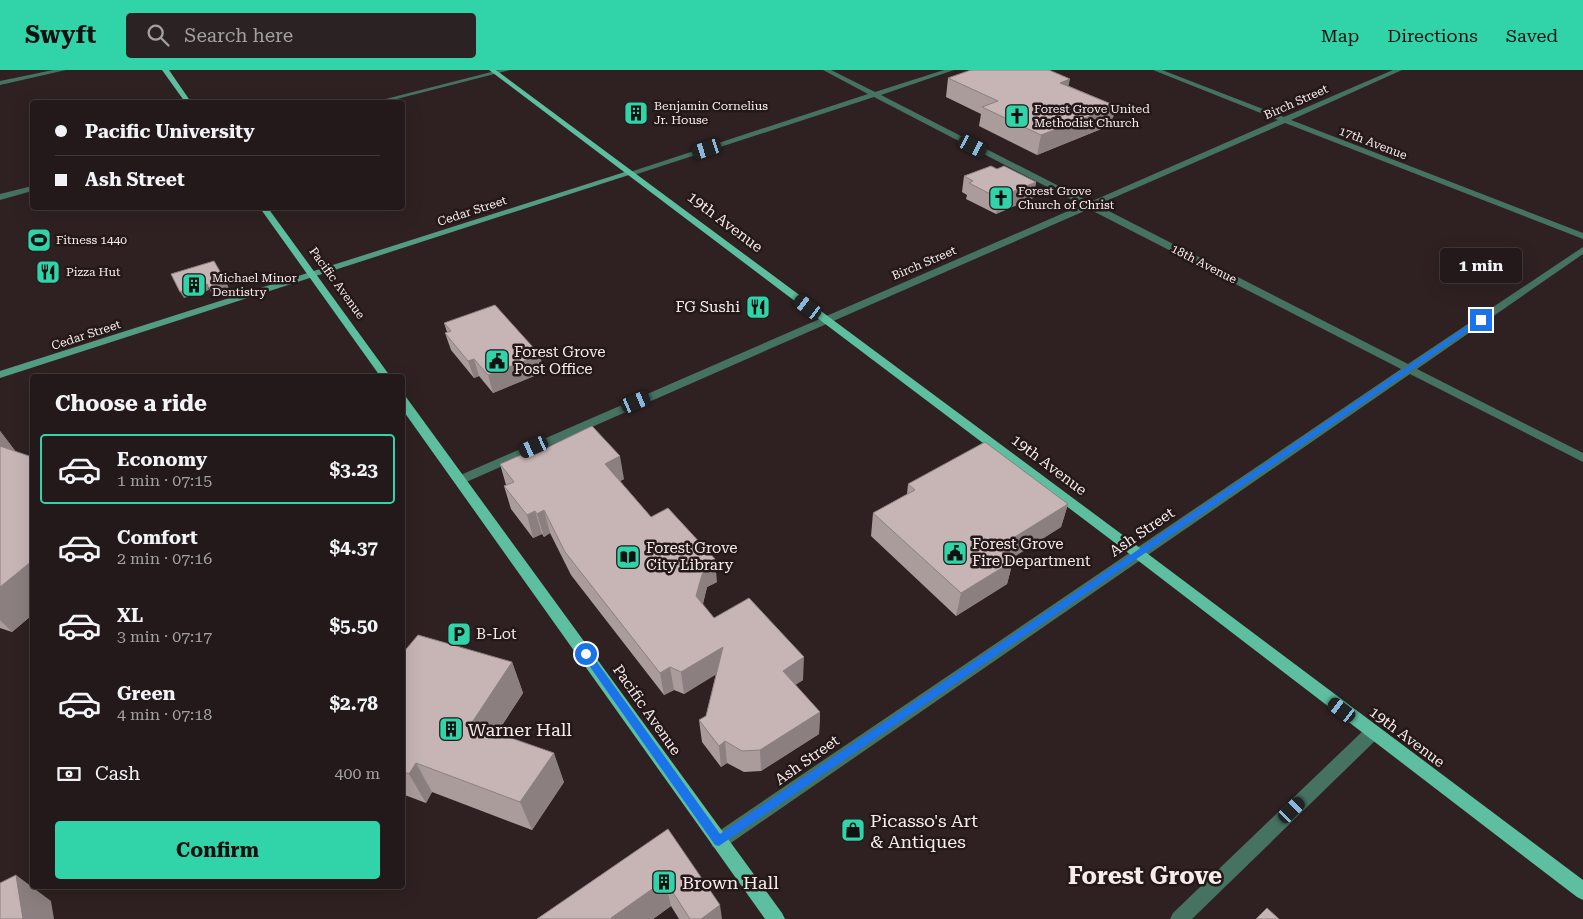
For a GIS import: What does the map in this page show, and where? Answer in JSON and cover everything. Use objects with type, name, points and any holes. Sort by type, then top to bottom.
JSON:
[{"type":"main road","points":[[165,70],[187,100]]},
{"type":"main road","name":"19th Avenue","points":[[494,71],[1138,554],[1583,891]]},
{"type":"main road","name":"Pacific Avenue","points":[[265,210],[384,374]]},
{"type":"main road","name":"Pacific Avenue","points":[[405,404],[776,919]]},
{"type":"street","points":[[0,83],[63,70]]},
{"type":"street","points":[[385,100],[494,71],[507,70]]},
{"type":"street","name":"18th Avenue","points":[[826,70],[1583,458]]},
{"type":"street","name":"Cedar Street","points":[[0,375],[951,70]]},
{"type":"street","name":"17th Avenue","points":[[1156,70],[1583,236]]},
{"type":"street","name":"Birch Street","points":[[460,480],[1399,70]]},
{"type":"street","points":[[0,197],[30,190]]},
{"type":"street","name":"Ash Street","points":[[719,841],[1583,250]]},
{"type":"street","points":[[1179,919],[1372,733]]},
{"type":"building","points":[[971,70],[1049,70],[1070,79],[1060,83],[1116,106],[1041,135],[982,107],[998,101],[948,78]]},
{"type":"building","points":[[991,166],[997,169],[1004,166],[1036,182],[998,198],[969,183],[973,181],[964,176]]},
{"type":"building","name":"Michael Minor Dentistry","points":[[214,261],[226,282],[209,288],[207,284],[180,292],[171,274]]},
{"type":"building","name":"Forest Grove Post Office","points":[[495,305],[540,355],[488,375],[474,359],[468,361],[445,333],[451,331],[444,323]]},
{"type":"building","points":[[592,426],[620,456],[605,464],[651,517],[668,508],[715,559],[705,564],[696,596],[714,618],[749,598],[804,657],[783,671],[820,712],[760,750],[742,751],[725,741],[719,746],[699,720],[706,716],[723,647],[681,672],[670,667],[660,673],[565,552],[544,510],[537,514],[535,511],[527,515],[504,486],[514,482],[500,464],[544,445],[546,448]]},
{"type":"building","name":"Forest Grove Fire Department","points":[[985,442],[1068,504],[997,548],[1013,561],[961,593],[873,513],[915,490],[908,484]]},
{"type":"building","points":[[0,446],[30,456],[30,563],[0,587]]},
{"type":"building","name":"Warner Hall","points":[[418,635],[512,662],[471,724],[554,753],[520,802],[416,763],[409,774],[405,772],[405,650]]},
{"type":"building","points":[[668,829],[720,905],[701,919],[690,919],[665,880],[612,919],[537,919]]},
{"type":"building","points":[[16,875],[23,919],[0,919],[0,883]]},
{"type":"building","points":[[1267,908],[1279,919],[1256,919]]},
{"type":"place","name":"Benjamin Cornelius Jr. House","points":[[636,113]]},
{"type":"place","name":"Forest Grove United Methodist Church","points":[[1017,116]]},
{"type":"place","name":"Forest Grove Church of Christ","points":[[1001,198]]},
{"type":"place","name":"Fitness 1440","points":[[39,240]]},
{"type":"place","name":"Pizza Hut","points":[[48,272]]},
{"type":"place","name":"Michael Minor Dentistry","points":[[194,285]]},
{"type":"place","name":"FG Sushi","points":[[758,307]]},
{"type":"place","name":"Forest Grove Post Office","points":[[497,361]]},
{"type":"place","name":"Forest Grove Fire Department","points":[[955,553]]},
{"type":"place","name":"Forest Grove City Library","points":[[628,557]]},
{"type":"place","name":"B-Lot","points":[[459,634]]},
{"type":"place","name":"Warner Hall","points":[[451,729]]},
{"type":"place","name":"Picasso's Art & Antiques","points":[[853,830]]},
{"type":"place","name":"Brown Hall","points":[[664,882]]},
{"type":"district","name":"Forest Grove","points":[[1145,876]]},
{"type":"route","points":[[586,654],[719,841],[950,681],[1481,320]]}]
